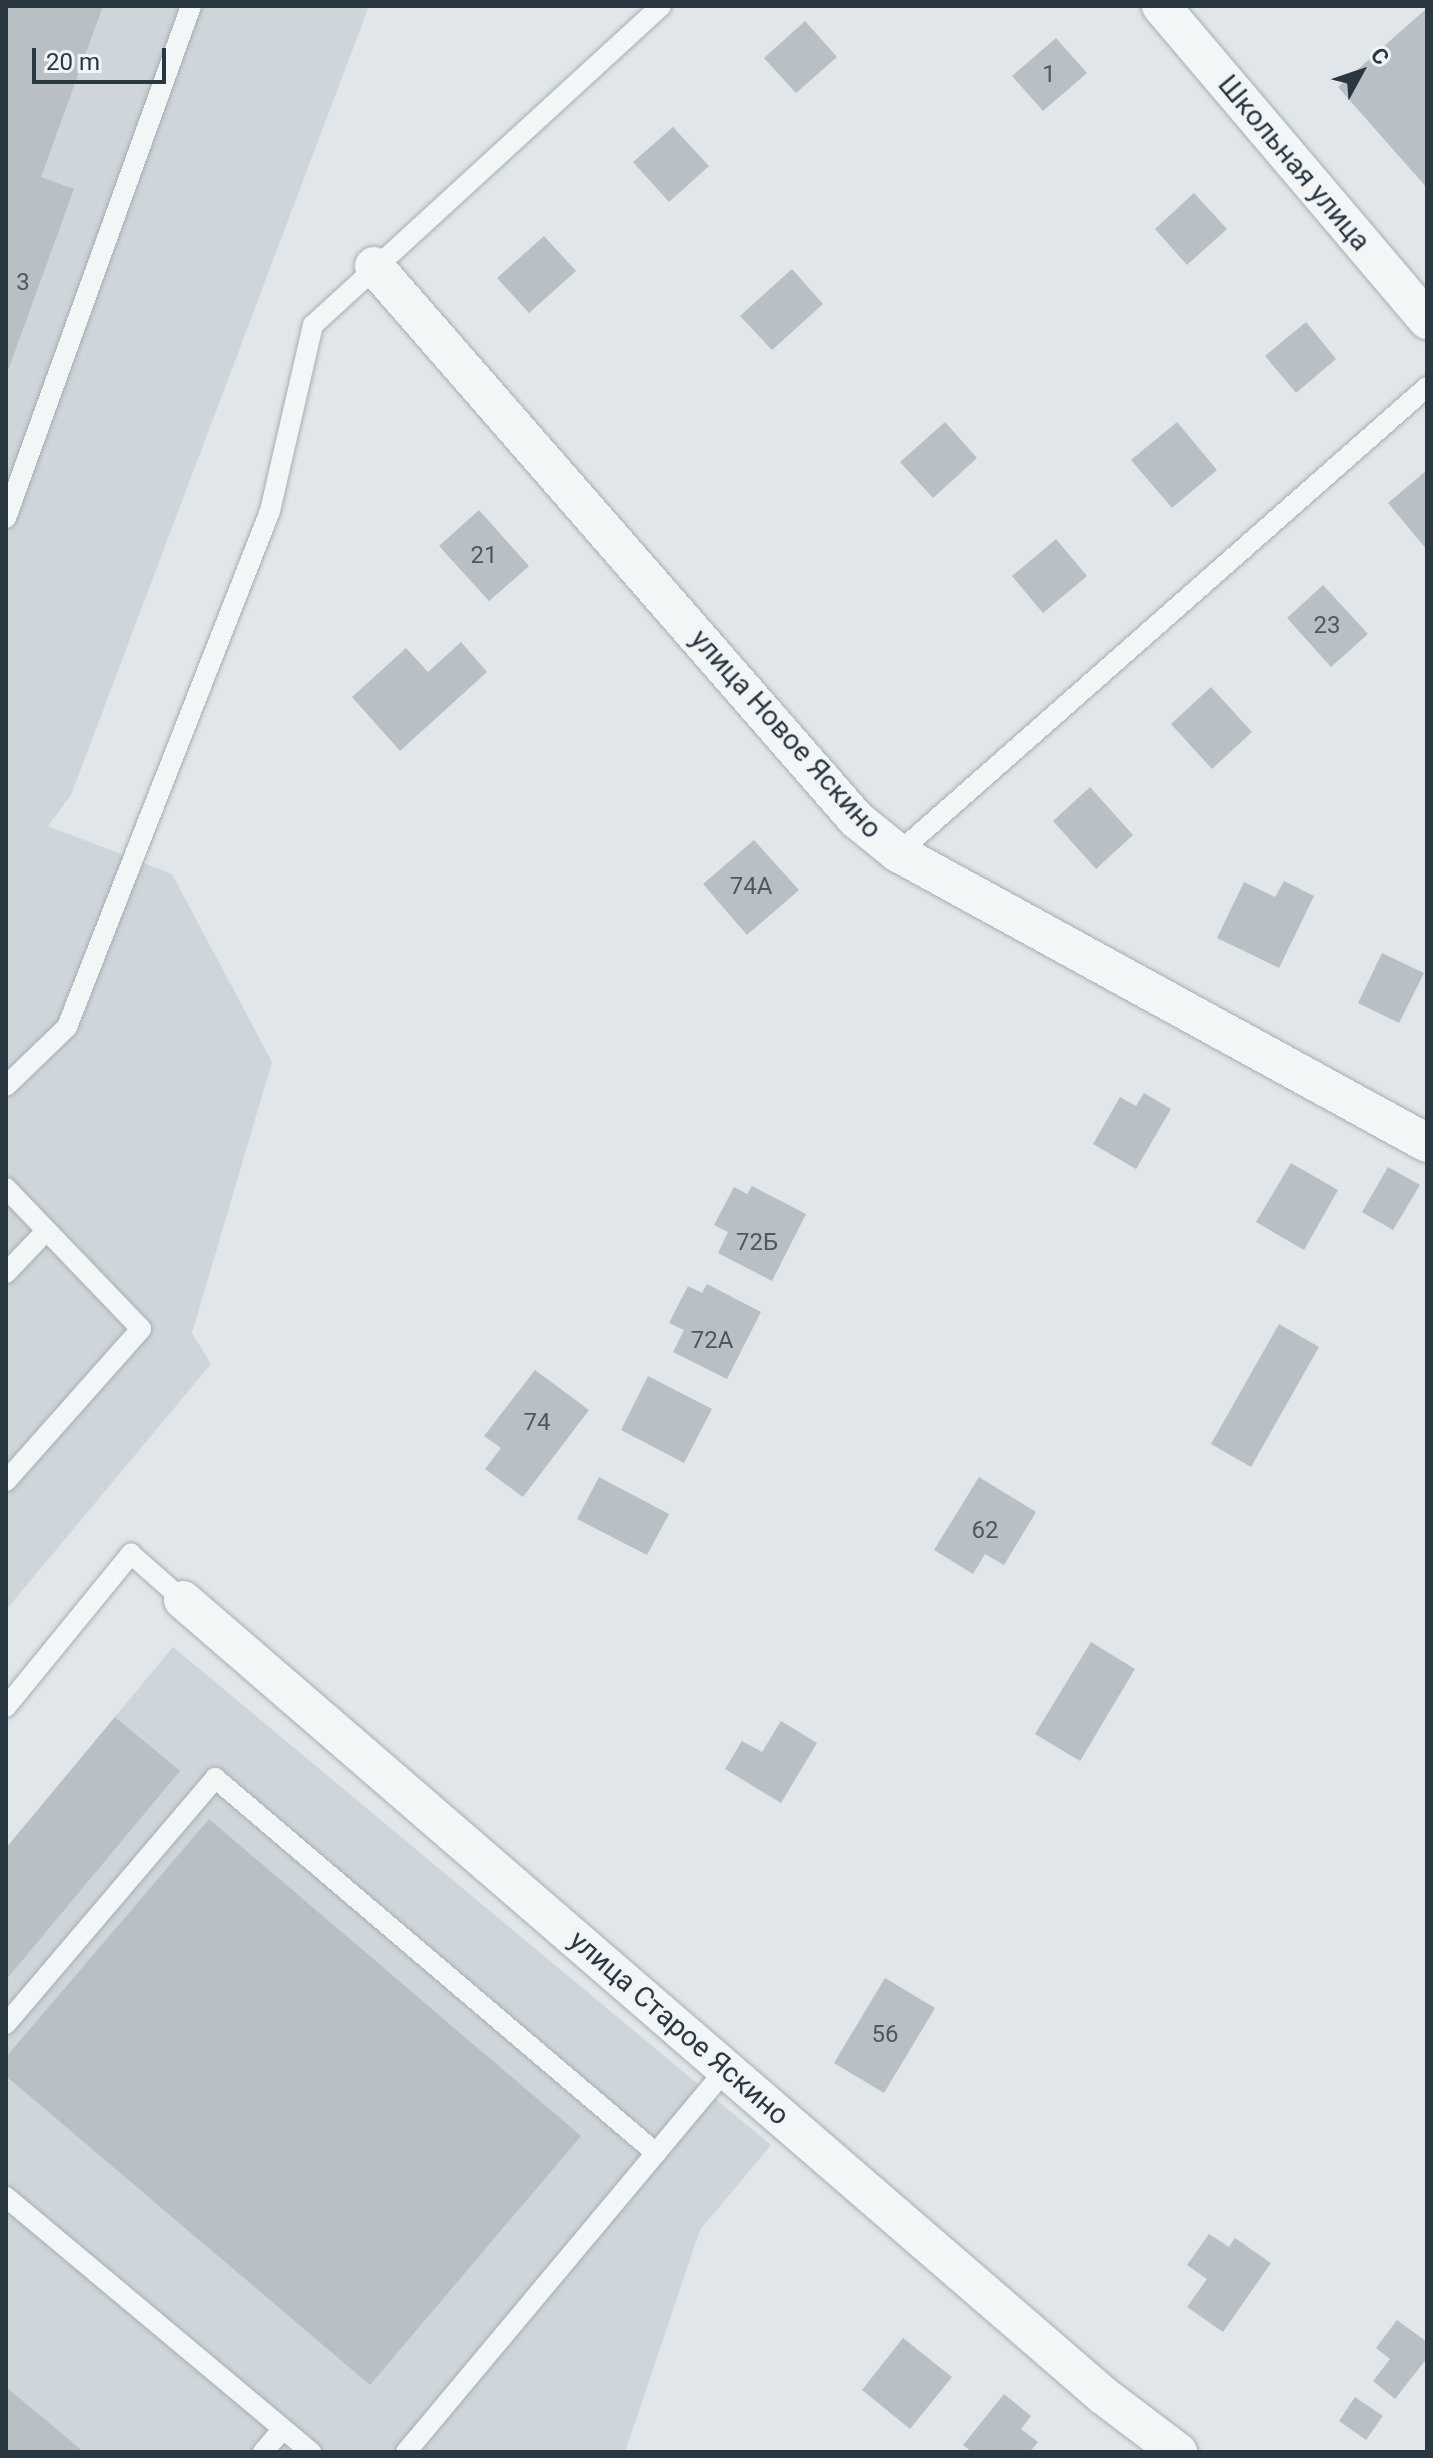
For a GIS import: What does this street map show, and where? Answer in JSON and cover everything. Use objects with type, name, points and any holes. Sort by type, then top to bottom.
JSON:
[{"type":"street","name":"Школьная улица","points":[[1161,6],[1427,320]]},
{"type":"street","name":"улица Новое Яскино","points":[[374,266],[856,819],[898,853],[1427,1143]]},
{"type":"street","name":"улица Старое Яскино","points":[[183,1600],[1104,2396],[1178,2452]]},
{"type":"lane","points":[[6,518],[191,6]]},
{"type":"lane","points":[[6,1086],[67,1027],[270,511],[313,325],[661,6]]},
{"type":"lane","points":[[898,853],[1427,387]]},
{"type":"lane","points":[[6,1188],[141,1329],[6,1481]]},
{"type":"lane","points":[[6,1273],[47,1230]]},
{"type":"lane","points":[[6,1707],[131,1554],[183,1600]]},
{"type":"lane","points":[[6,2024],[215,1778],[656,2153]]},
{"type":"lane","points":[[406,2452],[726,2069]]},
{"type":"lane","points":[[6,2197],[311,2452]]},
{"type":"lane","points":[[263,2452],[283,2429]]},
{"type":"shaded area","points":[[6,6],[369,6],[71,795],[48,826],[172,874],[272,1062],[192,1333],[211,1364],[6,1610]]},
{"type":"shaded area","points":[[173,1647],[771,2145],[700,2230],[625,2452],[6,2452],[6,1848]]},
{"type":"building","points":[[6,6],[103,6],[41,177],[74,189],[6,376]]},
{"type":"building","points":[[1427,8],[1427,188],[1338,87]]},
{"type":"building","points":[[805,21],[837,57],[796,93],[764,58]]},
{"type":"building","points":[[1056,38],[1087,73],[1043,111],[1012,76]]},
{"type":"building","points":[[673,127],[709,166],[669,202],[633,162]]},
{"type":"building","points":[[1194,193],[1227,229],[1187,265],[1155,229]]},
{"type":"building","points":[[544,236],[576,271],[529,313],[497,278]]},
{"type":"building","points":[[792,269],[823,304],[772,350],[740,316]]},
{"type":"building","points":[[1306,322],[1336,359],[1296,393],[1265,356]]},
{"type":"building","points":[[945,422],[977,458],[933,498],[900,462]]},
{"type":"building","points":[[1177,422],[1217,470],[1172,508],[1131,460]]},
{"type":"building","points":[[1427,470],[1427,550],[1388,503]]},
{"type":"building","points":[[479,510],[529,566],[489,601],[439,546]]},
{"type":"building","points":[[1056,539],[1087,576],[1043,613],[1012,576]]},
{"type":"building","points":[[1323,585],[1368,634],[1331,667],[1287,618]]},
{"type":"building","points":[[461,642],[487,672],[400,751],[352,697],[406,648],[428,672]]},
{"type":"building","points":[[1211,687],[1252,732],[1212,769],[1171,724]]},
{"type":"building","points":[[1090,787],[1133,835],[1096,869],[1053,821]]},
{"type":"building","points":[[754,840],[799,890],[747,935],[703,884]]},
{"type":"building","points":[[1284,881],[1314,896],[1279,968],[1217,938],[1244,882],[1275,897]]},
{"type":"building","points":[[1382,953],[1424,973],[1399,1023],[1358,1003]]},
{"type":"building","points":[[1144,1093],[1171,1109],[1136,1169],[1093,1144],[1120,1097],[1136,1106]]},
{"type":"building","points":[[1291,1163],[1338,1190],[1304,1250],[1256,1222]]},
{"type":"building","points":[[1388,1167],[1420,1185],[1393,1230],[1362,1212]]},
{"type":"building","points":[[752,1186],[806,1214],[772,1281],[718,1253],[728,1232],[714,1225],[734,1187],[747,1194]]},
{"type":"building","points":[[707,1284],[761,1312],[727,1379],[673,1352],[684,1330],[669,1323],[688,1286],[702,1293]]},
{"type":"building","points":[[1279,1324],[1319,1347],[1251,1467],[1211,1444]]},
{"type":"building","points":[[535,1370],[589,1410],[523,1497],[485,1469],[501,1448],[484,1436]]},
{"type":"building","points":[[648,1376],[712,1409],[684,1463],[621,1430]]},
{"type":"building","points":[[599,1477],[669,1514],[647,1555],[577,1519]]},
{"type":"building","points":[[979,1477],[1036,1512],[1004,1565],[985,1554],[973,1574],[934,1550]]},
{"type":"building","points":[[1091,1642],[1135,1669],[1080,1761],[1035,1734]]},
{"type":"building","points":[[115,1717],[180,1771],[6,1980],[6,1848]]},
{"type":"building","points":[[781,1721],[817,1743],[781,1803],[725,1769],[742,1741],[762,1752]]},
{"type":"building","points":[[209,1819],[581,2136],[370,2385],[6,2076],[6,2057]]},
{"type":"building","points":[[885,1978],[935,2008],[884,2093],[834,2063]]},
{"type":"building","points":[[1209,2234],[1229,2247],[1235,2238],[1271,2263],[1223,2332],[1187,2307],[1207,2279],[1187,2265]]},
{"type":"building","points":[[1397,2320],[1427,2342],[1427,2358],[1395,2399],[1373,2381],[1390,2359],[1376,2348]]},
{"type":"building","points":[[903,2338],[952,2377],[910,2429],[862,2390]]},
{"type":"building","points":[[6,2387],[84,2452],[6,2452]]},
{"type":"building","points":[[1004,2394],[1031,2416],[1021,2429],[1038,2442],[1030,2452],[972,2452],[963,2445]]},
{"type":"building","points":[[1355,2397],[1383,2416],[1366,2440],[1339,2421]]}]
